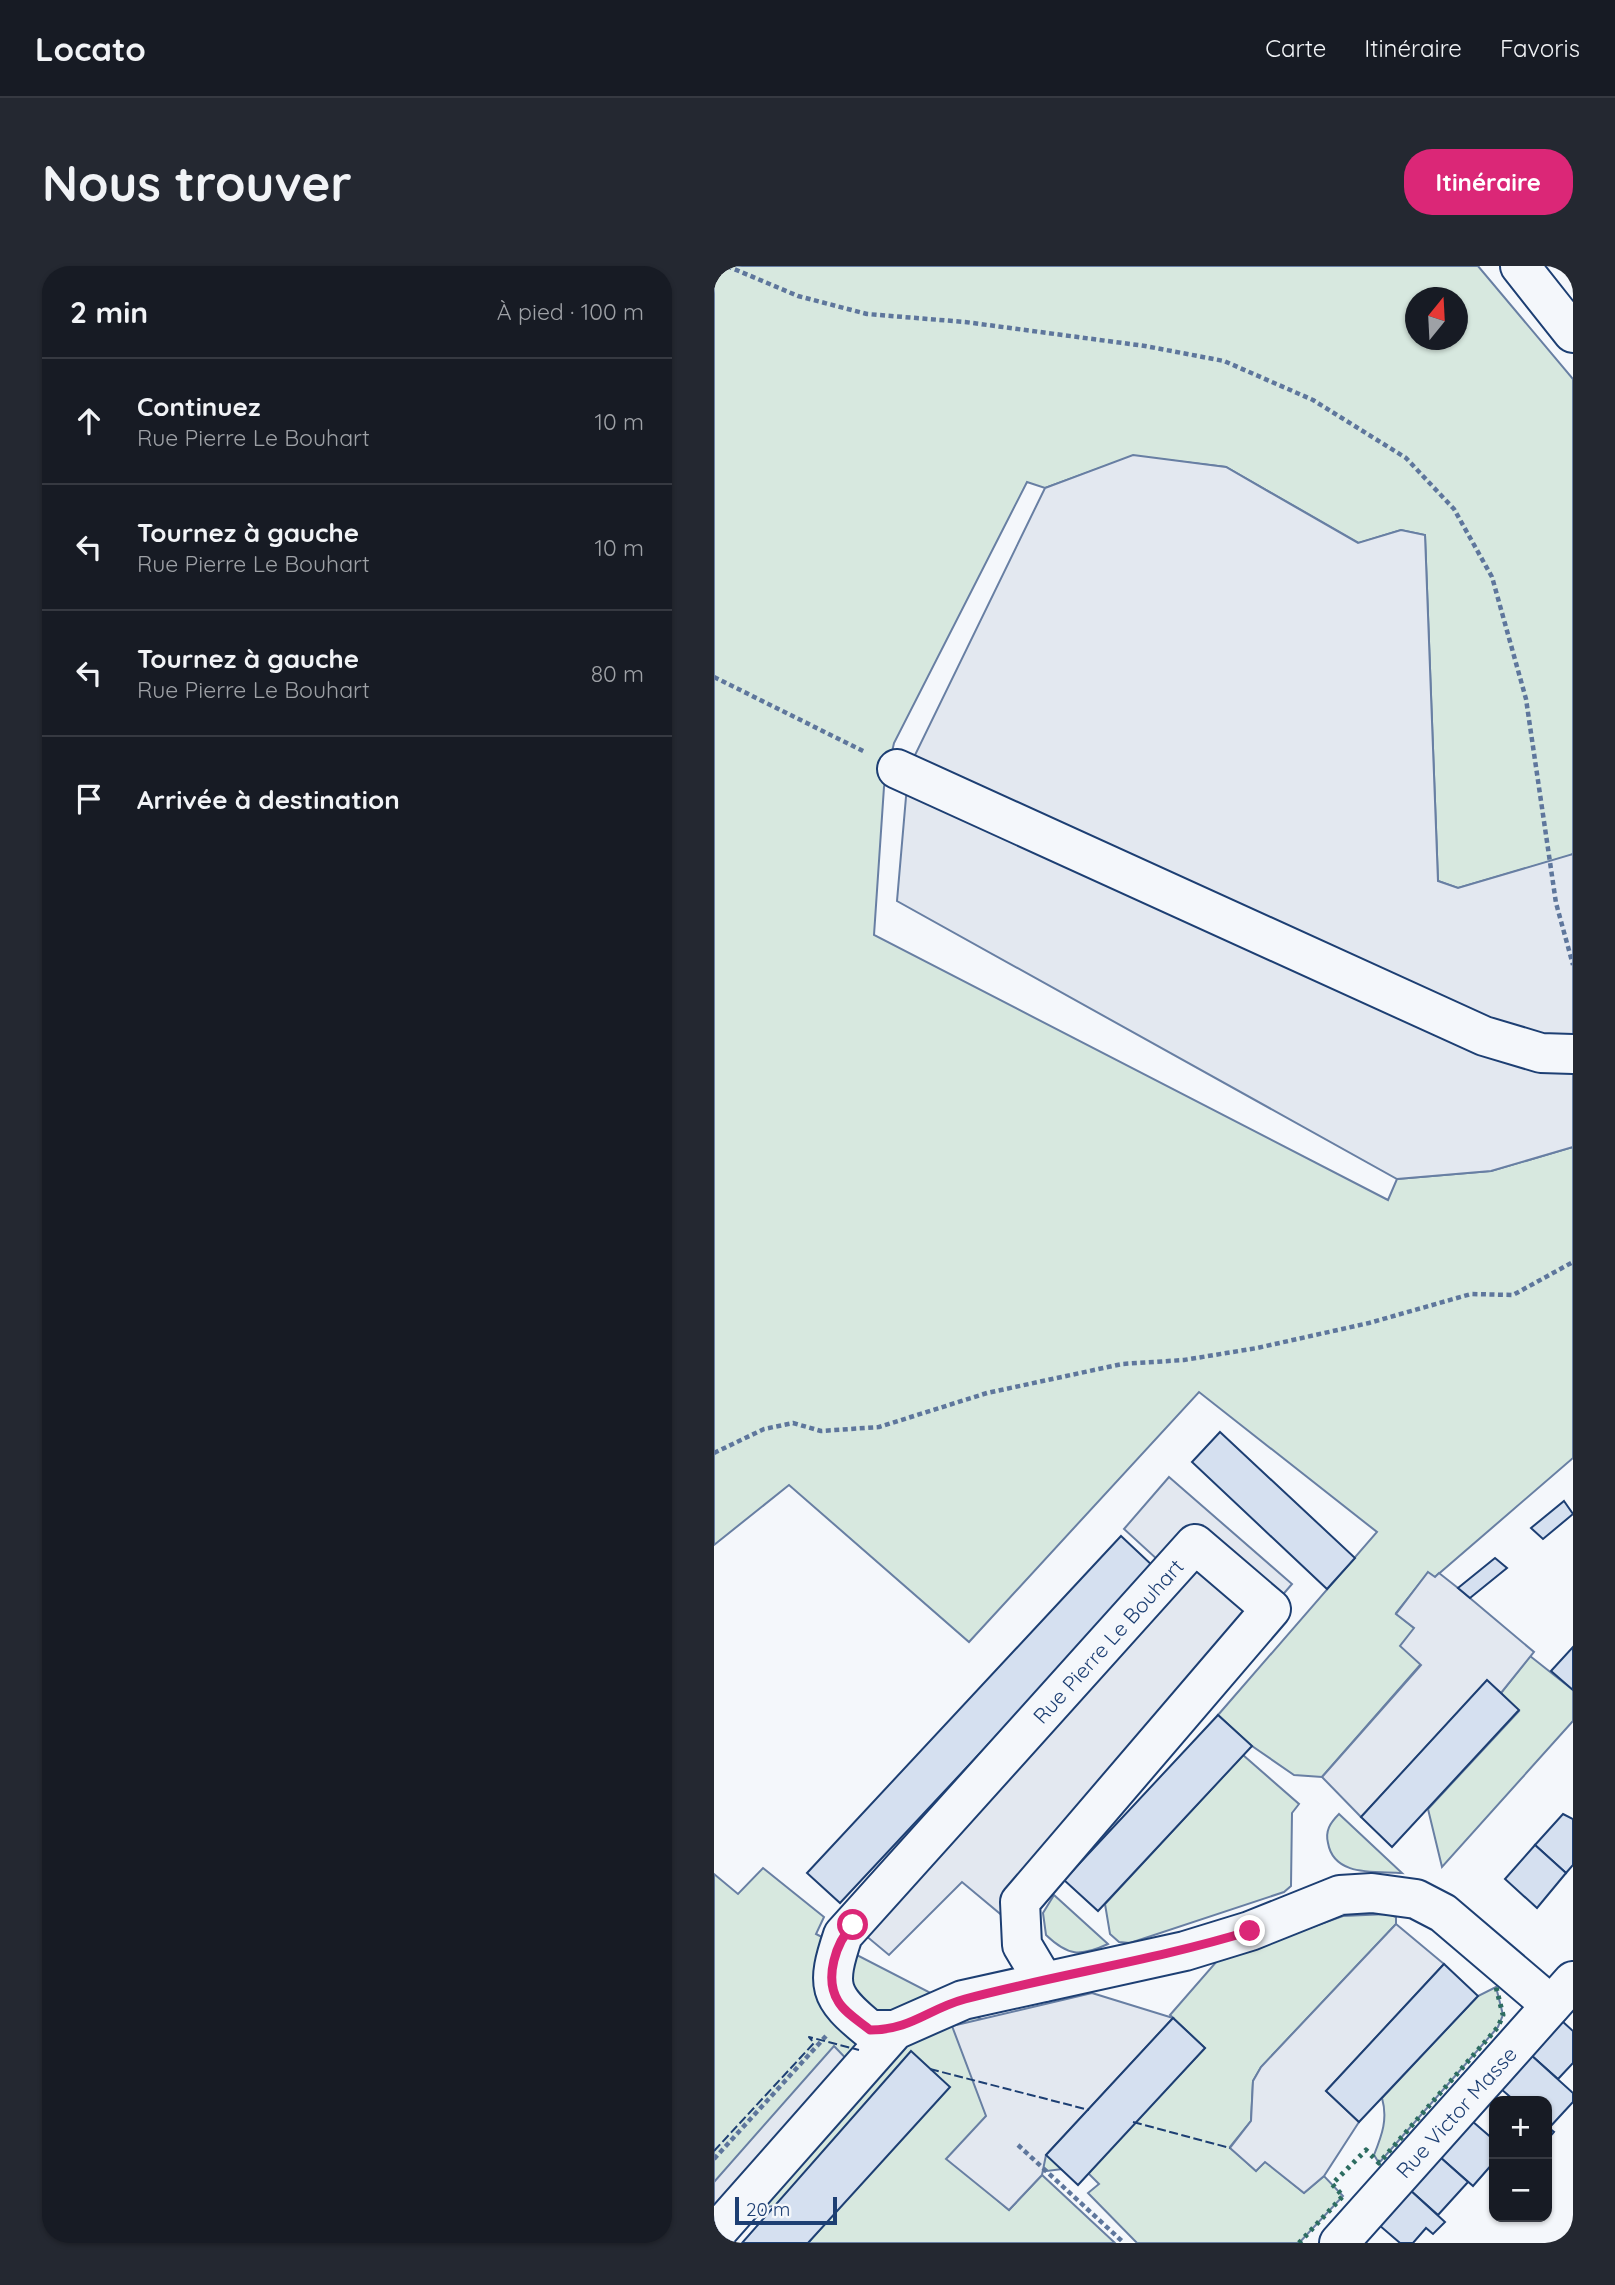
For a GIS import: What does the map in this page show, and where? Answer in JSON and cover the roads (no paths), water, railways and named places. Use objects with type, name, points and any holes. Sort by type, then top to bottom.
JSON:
[{"type":"street","points":[[1520,266],[1573,333]]},
{"type":"street","points":[[897,769],[1485,1036],[1541,1053],[1573,1054]]},
{"type":"street","name":"Rue Pierre Le Bouhart","points":[[895,2030],[870,2030],[837,2000],[832,1969],[843,1935],[1195,1544],[1271,1609],[1020,1902],[1022,1945],[1044,1982]]},
{"type":"street","points":[[714,2235],[895,2030],[963,2000],[1185,1951],[1250,1931],[1340,1895],[1372,1893],[1416,1899],[1443,1913],[1562,1993]]},
{"type":"street","name":"Rue Victor Masse","points":[[1339,2243],[1562,1993]]}]
